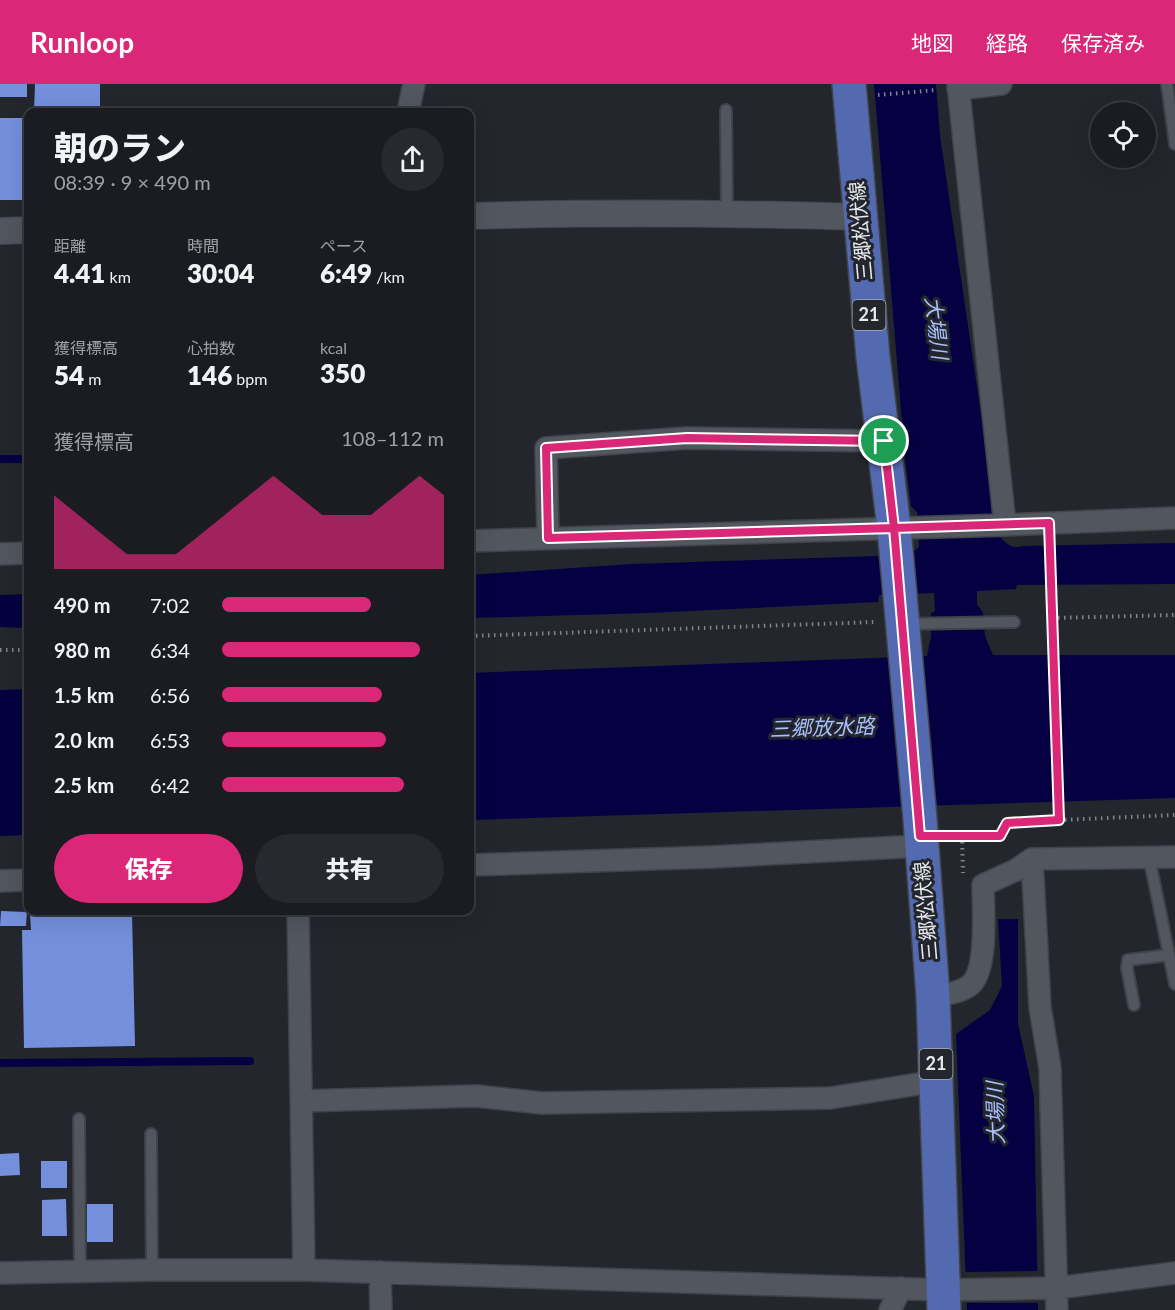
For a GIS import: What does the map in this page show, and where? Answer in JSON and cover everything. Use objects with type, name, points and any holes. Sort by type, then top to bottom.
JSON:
[{"type":"main road","name":"三郷松伏線","points":[[858,90],[860,217],[873,357],[884,441],[900,533],[908,620],[951,1296]]},
{"type":"street","points":[[409,108],[414,84]]},
{"type":"street","points":[[1001,84],[952,88],[1002,525]]},
{"type":"street","points":[[474,216],[727,213],[860,217]]},
{"type":"street","points":[[0,231],[24,230]]},
{"type":"street","points":[[548,538],[546,448],[687,438],[884,441]]},
{"type":"street","points":[[474,542],[548,538],[900,533],[1002,525],[1175,518]]},
{"type":"street","points":[[0,554],[24,553]]},
{"type":"street","points":[[474,865],[711,857],[920,834]]},
{"type":"street","points":[[933,996],[947,995],[971,985],[979,970],[984,952],[982,885],[1016,870],[1032,859],[1175,857]]},
{"type":"street","points":[[1032,859],[1040,1007],[1050,1068],[1049,1288],[1057,1310]]},
{"type":"street","points":[[0,881],[24,880]]},
{"type":"street","points":[[298,915],[304,1270]]},
{"type":"street","points":[[302,1101],[476,1096],[542,1103],[830,1098],[937,1081]]},
{"type":"street","points":[[0,1273],[304,1270],[787,1283],[901,1288],[951,1296],[1049,1288],[1175,1273]]},
{"type":"street","points":[[380,1272],[381,1310]]},
{"type":"street","points":[[890,1310],[901,1288]]},
{"type":"lane","points":[[1167,84],[1175,144]]},
{"type":"lane","points":[[726,110],[727,213]]},
{"type":"lane","points":[[908,620],[1014,622]]},
{"type":"lane","points":[[1149,857],[1175,984]]},
{"type":"lane","points":[[1134,1005],[1127,968],[1128,960],[1169,955]]},
{"type":"lane","points":[[79,1119],[80,1272]]},
{"type":"lane","points":[[151,1134],[152,1270]]},
{"type":"path","points":[[858,90],[952,88]]},
{"type":"path","points":[[1049,523],[1059,820]]},
{"type":"path","points":[[1052,618],[1175,615]]},
{"type":"path","points":[[474,636],[908,620]]},
{"type":"path","points":[[0,650],[24,650]]},
{"type":"path","points":[[920,834],[1000,836],[1007,823],[1175,815]]},
{"type":"path","points":[[962,836],[963,875]]},
{"type":"water","name":"三郷放水路","points":[[874,84],[936,84],[940,136],[999,536],[1013,547],[1175,543],[1175,584],[1017,585],[1016,589],[977,591],[977,605],[983,612],[985,636],[993,655],[1175,655],[1175,798],[474,820],[474,673],[927,656],[931,637],[931,613],[935,611],[934,593],[879,595],[878,602],[649,613],[474,618],[474,575],[631,564],[875,556],[914,551],[919,547],[917,512],[911,506],[905,459]]},
{"type":"water","points":[[24,594],[24,628],[0,627],[0,595]]},
{"type":"water","points":[[24,689],[24,835],[0,836],[0,690]]},
{"type":"water","name":"大場川","points":[[998,919],[1018,919],[1018,1024],[1034,1096],[1038,1310],[967,1310],[956,1034],[990,1010],[1002,986]]},
{"type":"pier","points":[[1040,1271],[1041,1303],[964,1303],[963,1272]]},
{"type":"building","points":[[0,84],[27,84],[27,97],[0,97]]},
{"type":"building","points":[[35,84],[100,84],[100,108],[34,108]]},
{"type":"building","points":[[0,118],[24,118],[24,200],[0,200]]},
{"type":"building","points":[[1,911],[24,912],[24,915],[27,915],[26,926],[0,926]]},
{"type":"building","points":[[30,915],[132,915],[135,1046],[24,1048],[22,930],[31,930]]},
{"type":"building","points":[[19,1153],[20,1175],[0,1176],[0,1154]]},
{"type":"building","points":[[41,1161],[67,1161],[67,1188],[41,1188]]},
{"type":"building","points":[[66,1199],[67,1236],[42,1236],[42,1200]]},
{"type":"building","points":[[87,1204],[113,1204],[113,1242],[87,1242]]},
{"type":"waterway","points":[[0,459],[24,459]]},
{"type":"waterway","points":[[0,1063],[250,1061]]},
{"type":"route","points":[[884,441],[687,438],[546,448],[548,538],[894,528],[920,836],[1000,836],[1007,823],[1059,820],[1049,523],[894,528],[884,441]]}]
